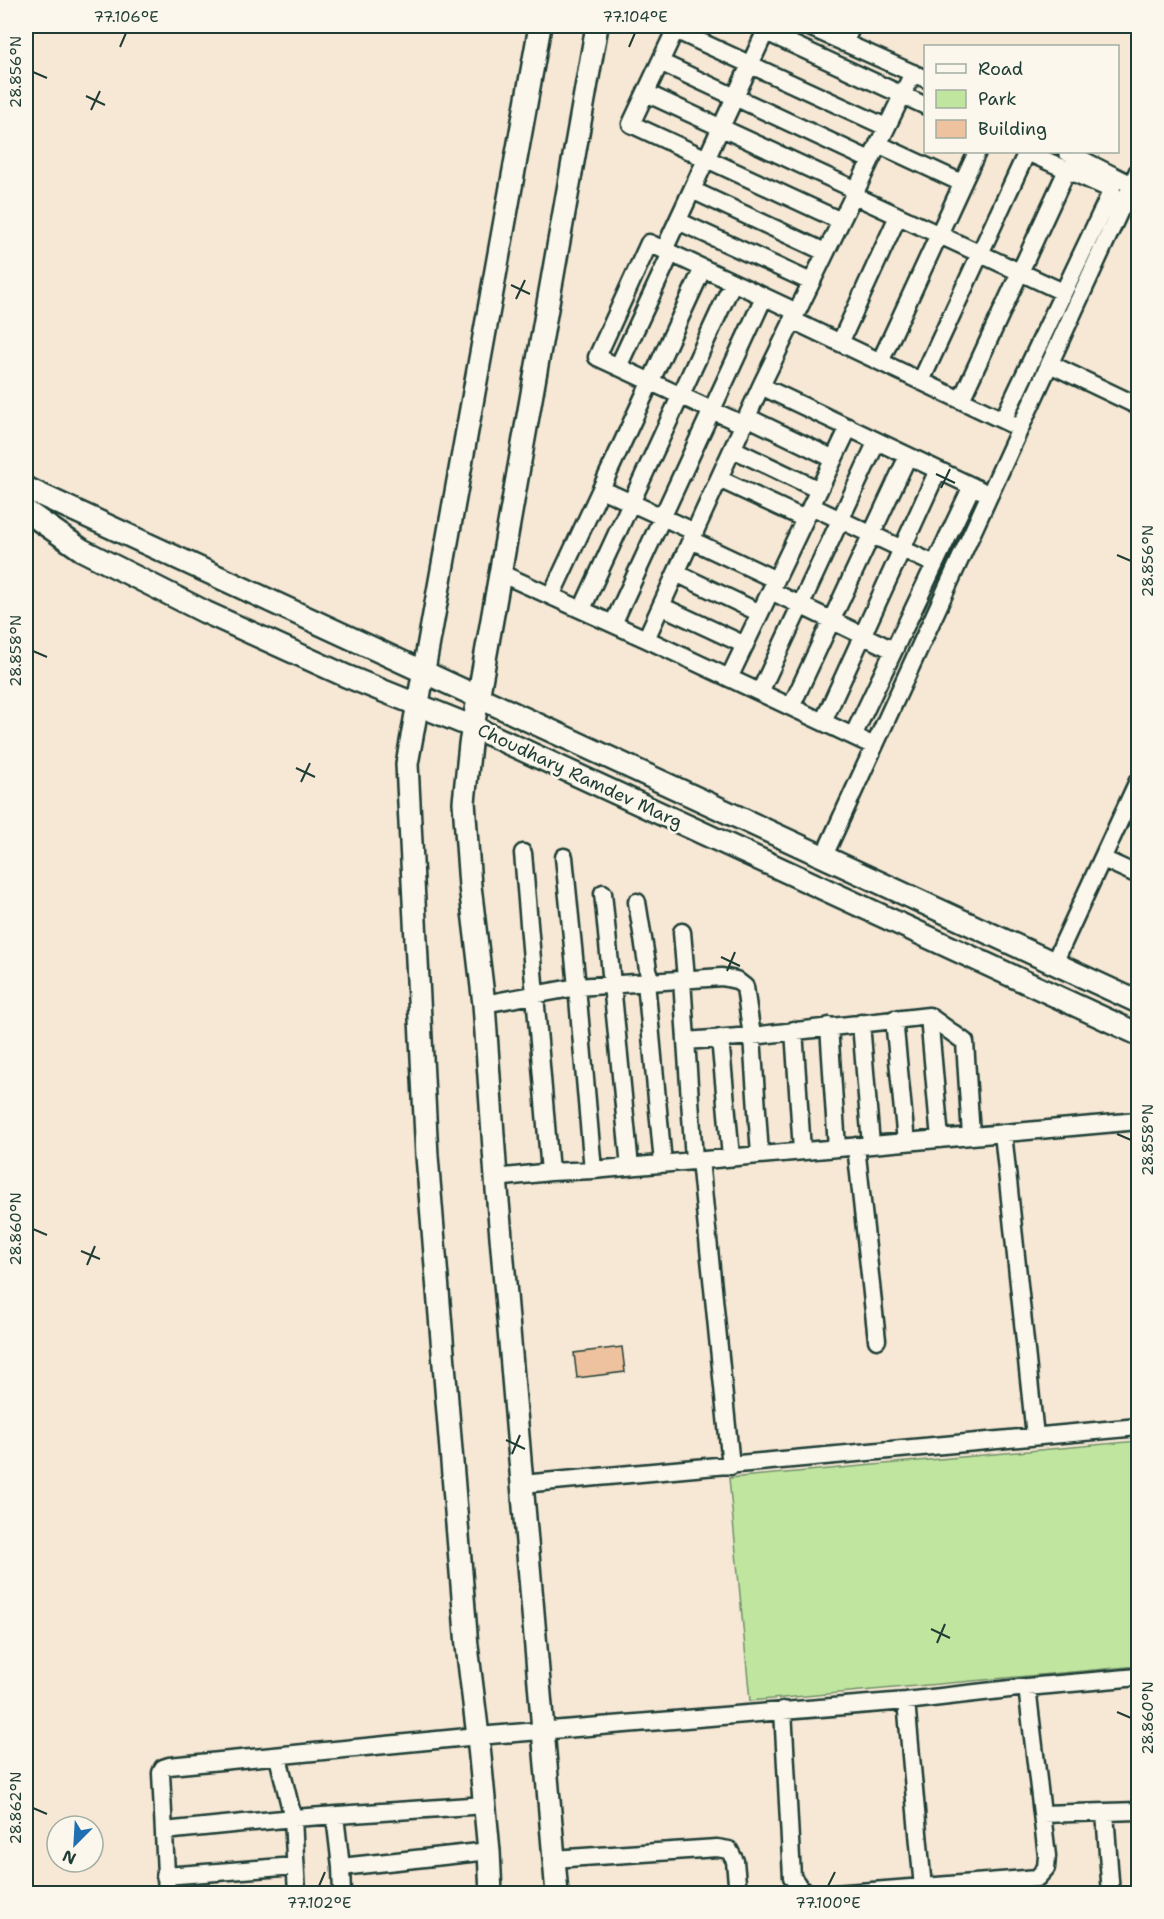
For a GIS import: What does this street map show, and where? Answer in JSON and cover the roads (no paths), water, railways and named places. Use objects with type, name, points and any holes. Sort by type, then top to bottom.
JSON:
[{"type":"street","points":[[491,1893],[485,1805],[467,1646],[427,1156],[407,764],[540,26]]},
{"type":"street","points":[[556,1893],[496,1178],[484,1004],[470,886],[464,802],[478,696],[597,26]]},
{"type":"street","points":[[646,639],[761,386],[825,252],[902,95],[919,76],[807,26]]},
{"type":"street","points":[[844,43],[852,26]]},
{"type":"street","points":[[841,220],[631,124],[676,28],[750,65],[886,127]]},
{"type":"street","points":[[618,367],[668,252],[678,221],[767,29],[924,105]]},
{"type":"street","points":[[660,62],[870,160]]},
{"type":"street","points":[[646,93],[898,216],[1063,292]]},
{"type":"street","points":[[878,144],[925,158],[962,183]]},
{"type":"street","points":[[880,362],[977,153]]},
{"type":"street","points":[[921,381],[1027,153]]},
{"type":"street","points":[[1003,420],[1112,190],[1029,153]]},
{"type":"street","points":[[823,858],[1019,428],[1136,181],[1069,153]]},
{"type":"street","points":[[961,400],[1067,170]]},
{"type":"street","points":[[692,190],[825,252]]},
{"type":"street","points":[[840,343],[898,216]]},
{"type":"street","points":[[678,221],[811,282]]},
{"type":"street","points":[[834,459],[745,421],[712,410],[597,357],[649,243],[764,297],[840,343],[1019,428]]},
{"type":"street","points":[[551,596],[703,268]]},
{"type":"street","points":[[582,609],[733,282]]},
{"type":"street","points":[[613,624],[764,297]]},
{"type":"street","points":[[1050,364],[1138,406]]},
{"type":"street","points":[[761,386],[990,495]]},
{"type":"street","points":[[729,678],[849,427]]},
{"type":"street","points":[[760,692],[877,441]]},
{"type":"street","points":[[733,449],[819,489]]},
{"type":"street","points":[[791,707],[908,456]]},
{"type":"street","points":[[823,722],[938,470]]},
{"type":"street","points":[[719,479],[808,513],[841,520],[934,564]]},
{"type":"street","points":[[853,736],[972,486]]},
{"type":"street","points":[[26,488],[1138,1002]]},
{"type":"street","points":[[601,489],[662,518],[693,536],[773,585],[801,606],[893,650]]},
{"type":"street","name":"Choudhary Ramdev Marg","points":[[26,511],[82,550],[205,612],[346,676],[473,727],[1138,1034]]},
{"type":"street","points":[[500,573],[874,746]]},
{"type":"street","points":[[676,573],[760,613]]},
{"type":"street","points":[[661,606],[745,645]]},
{"type":"street","points":[[1054,963],[1138,781]]},
{"type":"street","points":[[523,853],[550,1172]]},
{"type":"street","points":[[564,857],[592,1170]]},
{"type":"street","points":[[1102,859],[1138,875]]},
{"type":"street","points":[[603,893],[630,1167]]},
{"type":"street","points":[[637,902],[648,982],[663,1163]]},
{"type":"street","points":[[682,932],[686,1041],[731,1466]]},
{"type":"street","points":[[484,1004],[577,987],[722,977],[736,980],[745,987],[752,1036],[760,1155]]},
{"type":"street","points":[[686,1041],[929,1016],[966,1042],[971,1136]]},
{"type":"street","points":[[929,1016],[940,1138]]},
{"type":"street","points":[[894,1019],[906,1142]]},
{"type":"street","points":[[861,1023],[863,1145],[877,1340]]},
{"type":"street","points":[[829,1026],[837,1148]]},
{"type":"street","points":[[794,1030],[802,1151]]},
{"type":"street","points":[[720,1038],[731,1157]]},
{"type":"street","points":[[496,1178],[1138,1121]]},
{"type":"street","points":[[1004,1133],[1035,1436]]},
{"type":"street","points":[[522,1484],[1138,1427]]},
{"type":"street","points":[[167,1893],[161,1773],[163,1768],[541,1730],[906,1701],[1138,1677]]},
{"type":"street","points":[[834,1893],[1037,1878],[1046,1868],[1047,1856],[1027,1687]]},
{"type":"street","points":[[906,1701],[923,1888]]},
{"type":"street","points":[[783,1710],[792,1877],[801,1889],[809,1893]]},
{"type":"street","points":[[278,1757],[293,1818],[297,1893]]},
{"type":"street","points":[[164,1831],[293,1818],[485,1805]]},
{"type":"street","points":[[1042,1814],[1138,1811]]},
{"type":"street","points":[[1105,1813],[1111,1893]]},
{"type":"street","points":[[334,1816],[342,1893]]},
{"type":"street","points":[[553,1859],[717,1848],[729,1850],[735,1861],[738,1893]]},
{"type":"street","points":[[341,1867],[489,1851]]},
{"type":"street","points":[[165,1876],[295,1866]]}]
